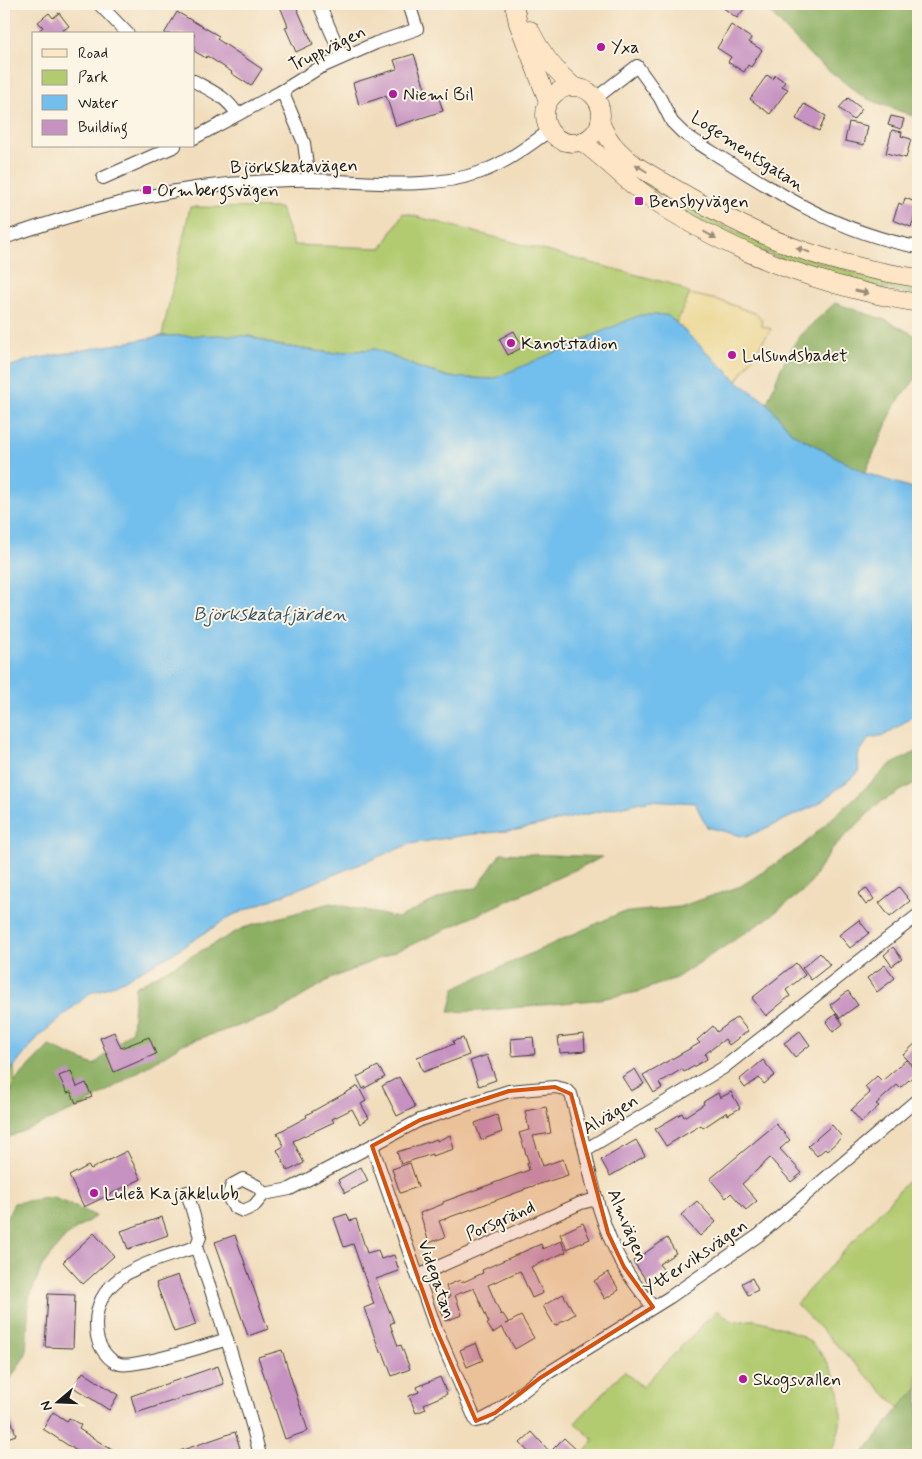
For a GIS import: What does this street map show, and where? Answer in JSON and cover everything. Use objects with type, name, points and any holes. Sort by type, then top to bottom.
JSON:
[{"type":"main road","points":[[516,4],[537,45],[557,73],[573,86],[586,90],[596,98],[601,112],[600,121],[593,134],[582,142],[570,143],[560,140],[550,131],[545,123],[544,114],[548,101],[559,90],[573,86]]},
{"type":"main road","points":[[516,4],[524,39],[548,101]]},
{"type":"main road","points":[[600,121],[604,133],[621,154],[636,165],[736,221],[798,249],[880,272],[918,278]]},
{"type":"main road","points":[[582,142],[646,195],[684,220],[750,254],[831,284],[918,303]]},
{"type":"street","points":[[99,4],[126,32]]},
{"type":"street","points":[[319,4],[342,57]]},
{"type":"street","name":"Truppvägen","points":[[195,137],[342,57],[417,29],[409,4]]},
{"type":"street","name":"Logementsgatan","points":[[596,98],[637,66],[648,79],[672,122],[698,143],[810,211],[880,238],[918,247]]},
{"type":"street","points":[[195,82],[224,98],[230,103],[237,114]]},
{"type":"street","name":"Truppvägen","points":[[282,91],[304,143],[309,180]]},
{"type":"street","name":"Björkskatavägen","points":[[4,238],[78,214],[170,192],[228,184],[309,180],[413,183],[454,179],[491,168],[515,155],[550,131]]},
{"type":"street","points":[[103,178],[170,148]]},
{"type":"street","name":"Alvägen","points":[[264,1194],[290,1188],[420,1120],[509,1091],[555,1087],[564,1089],[572,1094],[585,1150],[723,1068],[918,915]]},
{"type":"street","name":"Ytterviksvägen","points":[[476,1421],[495,1413],[540,1378],[653,1307],[759,1235],[918,1099]]},
{"type":"street","name":"Videgatan","points":[[372,1146],[436,1329],[476,1421]]},
{"type":"street","name":"Almvägen","points":[[585,1150],[591,1181],[608,1233],[624,1267],[653,1307]]},
{"type":"street","points":[[187,1192],[200,1237],[196,1247],[244,1392],[260,1455]]},
{"type":"street","name":"Porsgränd","points":[[418,1276],[581,1203],[597,1199]]},
{"type":"street","points":[[196,1247],[132,1270],[111,1285],[101,1301],[96,1316],[98,1342],[111,1360],[121,1365],[172,1355],[227,1339]]},
{"type":"highlighted area","points":[[555,1087],[571,1094],[608,1233],[624,1267],[653,1307],[540,1378],[495,1413],[476,1421],[436,1329],[372,1146],[420,1120],[509,1091]]},
{"type":"green space","points":[[762,4],[918,4],[918,118],[863,97],[813,58]]},
{"type":"green space","points":[[630,169],[665,193],[709,219],[759,242],[868,277],[918,287],[918,294],[891,290],[836,277],[756,249],[686,212],[627,172]]},
{"type":"green space","points":[[190,207],[280,208],[294,245],[382,248],[403,213],[675,285],[690,294],[676,323],[671,318],[575,344],[493,379],[450,377],[419,368],[375,349],[331,353],[276,345],[250,336],[162,336]]},
{"type":"green space","points":[[835,303],[888,321],[918,337],[918,371],[916,378],[895,405],[865,473],[792,433],[767,403],[781,368],[799,336]]},
{"type":"green space","points":[[918,751],[918,781],[879,803],[831,850],[807,888],[765,920],[676,978],[638,992],[594,1000],[480,1011],[449,1012],[455,988],[620,913],[679,907],[741,886],[801,847],[890,765]]},
{"type":"green space","points":[[501,853],[603,857],[418,942],[330,979],[274,1014],[183,1044],[83,1106],[4,1139],[4,1109],[16,1080],[49,1046],[94,1065],[132,1030],[135,987],[243,928],[330,903],[398,918],[456,890],[477,888]]},
{"type":"green space","points":[[14,1067],[15,1096],[4,1110],[4,1079]]},
{"type":"green space","points":[[918,1170],[918,1388],[899,1408],[796,1304]]},
{"type":"green space","points":[[52,1197],[96,1216],[66,1236],[42,1266],[29,1298],[26,1354],[4,1389],[4,1223],[14,1203]]},
{"type":"green space","name":"Skogsvallen","points":[[717,1310],[733,1321],[755,1320],[792,1332],[809,1341],[820,1352],[836,1380],[840,1395],[840,1426],[836,1441],[829,1455],[582,1455],[594,1440],[575,1423],[624,1371],[642,1387]]},
{"type":"green space","points":[[918,1388],[918,1455],[862,1455],[899,1408]]},
{"type":"sand","name":"Lulsundsbadet","points":[[690,294],[721,301],[757,314],[761,319],[762,326],[771,329],[737,381],[676,323]]},
{"type":"water","name":"Björkskatafjärden","points":[[640,315],[667,315],[671,318],[737,381],[767,403],[792,433],[865,473],[918,490],[918,713],[885,735],[869,738],[858,755],[859,772],[817,805],[746,837],[707,827],[695,803],[650,800],[517,830],[466,835],[410,844],[233,915],[167,957],[112,986],[90,993],[39,1036],[4,1079],[4,369],[28,360],[162,336],[219,335],[250,336],[276,345],[331,353],[376,349],[419,368],[449,377],[493,379]]},
{"type":"building","points":[[279,4],[295,4],[313,44],[296,52],[285,27],[288,26]]},
{"type":"building","points":[[718,4],[748,4],[737,18]]},
{"type":"building","points":[[177,12],[219,36],[217,39],[262,69],[251,86],[207,56],[206,58],[195,52],[195,32],[165,32]]},
{"type":"building","points":[[49,13],[53,18],[59,13],[69,26],[61,32],[37,32],[43,27],[38,22]]},
{"type":"building","points":[[731,25],[751,38],[749,42],[762,50],[751,67],[748,65],[744,72],[728,62],[731,57],[717,48]]},
{"type":"building","points":[[414,54],[427,95],[437,92],[443,111],[396,126],[386,96],[359,105],[353,83],[397,69],[394,60]]},
{"type":"building","points":[[767,75],[773,79],[775,75],[785,82],[782,86],[788,89],[770,114],[750,99]]},
{"type":"building","points":[[848,98],[862,109],[853,120],[839,108]]},
{"type":"building","points":[[804,104],[826,116],[819,131],[796,119]]},
{"type":"building","points":[[891,116],[904,119],[901,129],[888,125]]},
{"type":"building","points":[[849,122],[868,126],[864,145],[845,141]]},
{"type":"building","points":[[892,130],[902,132],[901,136],[911,139],[906,158],[886,153]]},
{"type":"building","points":[[905,198],[918,203],[911,227],[893,220],[899,203],[903,205]]},
{"type":"building","name":"Kanotstadion","points":[[514,331],[523,347],[508,355],[499,339]]},
{"type":"building","points":[[899,887],[910,901],[890,917],[879,903]]},
{"type":"building","points":[[866,888],[874,899],[866,905],[858,894]]},
{"type":"building","points":[[859,920],[869,933],[850,948],[839,935]]},
{"type":"building","points":[[893,947],[902,959],[892,966],[884,955]]},
{"type":"building","points":[[820,953],[830,965],[811,980],[802,968]]},
{"type":"building","points":[[796,963],[805,975],[786,990],[790,996],[766,1016],[752,998]]},
{"type":"building","points":[[885,965],[895,978],[877,992],[867,978]]},
{"type":"building","points":[[848,991],[858,1005],[840,1018],[830,1005]]},
{"type":"building","points":[[836,1014],[843,1024],[833,1032],[826,1022]]},
{"type":"building","points":[[737,1017],[748,1031],[729,1045],[725,1039],[705,1054],[707,1059],[684,1072],[682,1069],[659,1083],[662,1088],[654,1093],[643,1075],[700,1043],[697,1040],[713,1026],[717,1032]]},
{"type":"building","points":[[800,1031],[810,1045],[795,1057],[784,1043]]},
{"type":"building","points":[[114,1032],[121,1048],[149,1037],[156,1054],[114,1072],[100,1038]]},
{"type":"building","points":[[584,1034],[585,1051],[560,1053],[558,1037]]},
{"type":"building","points":[[533,1037],[535,1054],[512,1056],[511,1039]]},
{"type":"building","points":[[463,1038],[469,1055],[423,1072],[417,1057],[454,1044],[453,1041]]},
{"type":"building","points":[[918,1041],[918,1058],[912,1064],[903,1055]]},
{"type":"building","points":[[487,1055],[496,1080],[479,1086],[470,1061]]},
{"type":"building","points":[[763,1060],[775,1075],[764,1084],[759,1078],[745,1088],[739,1080]]},
{"type":"building","points":[[906,1060],[917,1073],[900,1088],[897,1085],[876,1104],[879,1106],[861,1122],[851,1110],[870,1093],[865,1087],[877,1076],[882,1081]]},
{"type":"building","points":[[378,1066],[385,1077],[363,1089],[357,1077]]},
{"type":"building","points":[[635,1069],[644,1084],[631,1091],[622,1077]]},
{"type":"building","points":[[71,1071],[77,1087],[86,1083],[92,1097],[76,1103],[71,1092],[67,1093],[59,1076]]},
{"type":"building","points":[[399,1077],[415,1107],[397,1116],[382,1086]]},
{"type":"building","points":[[358,1086],[366,1101],[361,1104],[369,1118],[360,1124],[352,1109],[332,1119],[334,1122],[293,1141],[304,1163],[288,1171],[277,1150],[284,1146],[277,1133]]},
{"type":"building","points":[[731,1092],[740,1108],[728,1115],[727,1112],[703,1128],[701,1125],[666,1146],[655,1129],[682,1113],[684,1117],[718,1093],[720,1098]]},
{"type":"building","points":[[546,1107],[551,1133],[533,1136],[543,1166],[563,1159],[568,1175],[524,1189],[439,1221],[445,1237],[429,1243],[420,1213],[443,1204],[443,1202],[529,1170],[527,1163],[529,1163],[519,1133],[529,1130],[525,1111]]},
{"type":"building","points":[[497,1115],[502,1132],[481,1140],[475,1123]]},
{"type":"building","points":[[776,1124],[790,1140],[780,1149],[802,1173],[791,1182],[770,1158],[742,1184],[757,1201],[746,1210],[731,1193],[726,1198],[710,1179]]},
{"type":"building","points":[[832,1125],[842,1137],[827,1151],[825,1149],[817,1156],[808,1146]]},
{"type":"building","points":[[450,1135],[454,1149],[401,1164],[397,1152],[437,1139],[437,1141]]},
{"type":"building","points":[[636,1140],[645,1156],[610,1176],[601,1160]]},
{"type":"building","name":"Luleå Kajakklubb","points":[[127,1151],[141,1179],[84,1207],[69,1176],[88,1166],[91,1169]]},
{"type":"building","points":[[410,1163],[418,1187],[400,1193],[392,1169]]},
{"type":"building","points":[[361,1167],[368,1181],[345,1193],[338,1180]]},
{"type":"building","points":[[697,1201],[716,1222],[700,1236],[681,1215]]},
{"type":"building","points":[[347,1214],[350,1221],[356,1219],[367,1253],[378,1250],[381,1259],[394,1255],[399,1271],[376,1279],[394,1322],[390,1324],[398,1346],[401,1345],[410,1369],[392,1376],[383,1352],[380,1352],[364,1308],[374,1304],[353,1244],[344,1247],[334,1218]]},
{"type":"building","points":[[162,1217],[168,1235],[128,1249],[121,1231]]},
{"type":"building","points":[[583,1223],[590,1239],[567,1249],[560,1234]]},
{"type":"building","points":[[94,1233],[114,1256],[83,1284],[63,1262]]},
{"type":"building","points":[[235,1235],[268,1329],[248,1336],[215,1242]]},
{"type":"building","points":[[667,1238],[676,1253],[659,1264],[665,1272],[648,1283],[633,1261]]},
{"type":"building","points":[[561,1241],[566,1252],[531,1267],[543,1293],[532,1298],[520,1271],[488,1285],[501,1315],[503,1314],[509,1323],[521,1316],[534,1338],[515,1349],[502,1327],[493,1333],[487,1324],[489,1323],[474,1288],[455,1295],[462,1315],[445,1321],[438,1301],[450,1297],[446,1286],[460,1280],[461,1283],[483,1273],[482,1270],[541,1244],[543,1249]]},
{"type":"building","points":[[608,1272],[619,1290],[605,1299],[594,1281]]},
{"type":"building","points":[[178,1275],[196,1325],[174,1332],[156,1283]]},
{"type":"building","points":[[752,1278],[758,1290],[748,1295],[742,1283]]},
{"type":"building","points":[[48,1294],[75,1295],[73,1348],[45,1347]]},
{"type":"building","points":[[563,1294],[575,1314],[555,1326],[543,1306]]},
{"type":"building","points":[[476,1343],[483,1360],[467,1367],[460,1350]]},
{"type":"building","points":[[282,1350],[308,1431],[285,1439],[258,1357]]},
{"type":"building","points":[[218,1366],[224,1384],[136,1413],[131,1396]]},
{"type":"building","points":[[83,1372],[118,1395],[109,1410],[73,1387]]},
{"type":"building","points":[[440,1377],[447,1394],[424,1404],[426,1409],[416,1413],[409,1396],[419,1392],[417,1387]]},
{"type":"building","points":[[6,1403],[16,1435],[4,1439],[4,1404]]},
{"type":"building","points":[[53,1412],[67,1421],[69,1418],[81,1425],[79,1429],[120,1455],[83,1455],[43,1429]]},
{"type":"building","points":[[235,1432],[240,1448],[219,1455],[174,1455],[174,1453]]},
{"type":"building","points":[[532,1432],[550,1452],[564,1438],[582,1455],[531,1455],[520,1443]]},
{"type":"place","name":"Yxa","points":[[601,47]]},
{"type":"place","name":"Niemi Bil","points":[[393,94]]},
{"type":"place","name":"Ormbergsvägen","points":[[147,190]]},
{"type":"place","name":"Bensbyvägen","points":[[639,201]]},
{"type":"place","name":"Kanotstadion","points":[[511,343]]},
{"type":"place","name":"Lulsundsbadet","points":[[732,355]]},
{"type":"place","name":"Luleå Kajakklubb","points":[[94,1193]]},
{"type":"place","name":"Skogsvallen","points":[[743,1379]]}]
